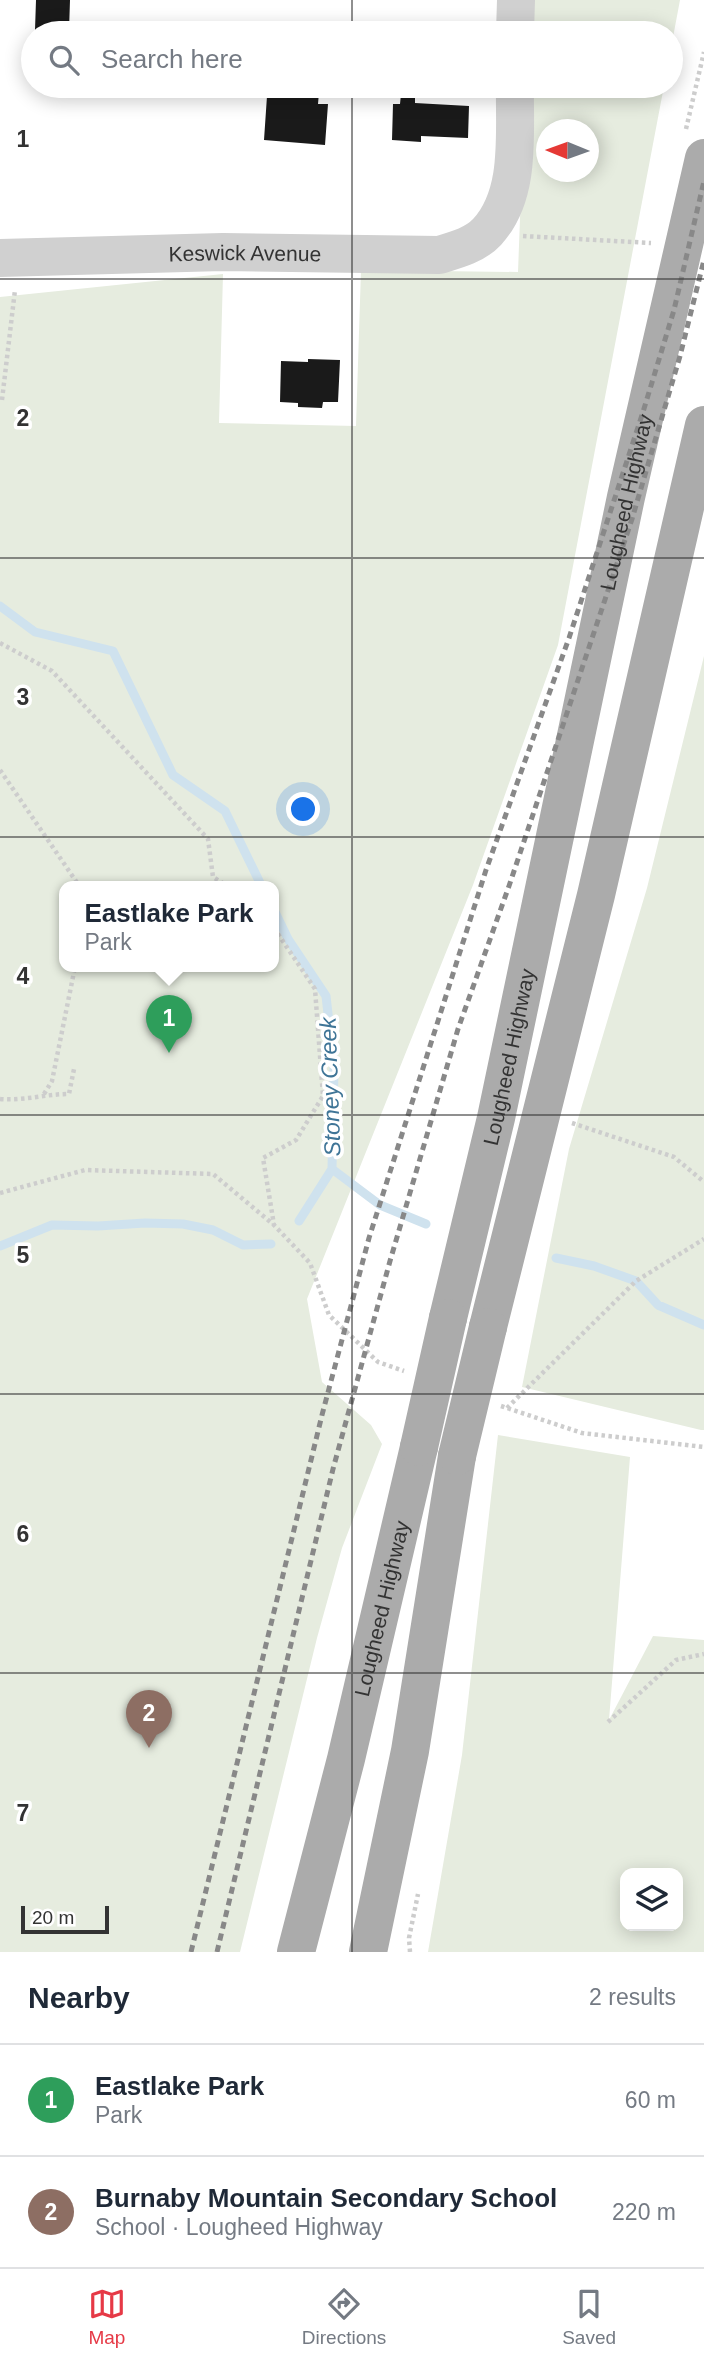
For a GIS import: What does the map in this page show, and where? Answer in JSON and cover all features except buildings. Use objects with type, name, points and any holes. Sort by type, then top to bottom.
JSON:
[{"type":"main road","name":"Lougheed Highway","points":[[296,1952],[346,1759],[496,1118],[626,497],[704,158]]},
{"type":"main road","name":"Lougheed Highway","points":[[368,1952],[410,1751],[457,1456],[596,895],[704,425]]},
{"type":"street","points":[[515,21],[516,0]]},
{"type":"street","points":[[486,234],[503,211],[514,166],[515,98]]},
{"type":"street","name":"Keswick Avenue","points":[[9,258],[223,252],[439,255],[463,248],[486,234]]},
{"type":"path","points":[[486,234],[659,244]]},
{"type":"path","points":[[0,409],[9,258]]},
{"type":"path","points":[[0,643],[52,671],[208,839],[213,877],[219,881]]},
{"type":"path","points":[[0,771],[76,881]]},
{"type":"path","points":[[274,1225],[263,1158],[296,1140],[323,1096],[315,989],[279,936]]},
{"type":"path","points":[[44,1094],[52,1081],[74,972]]},
{"type":"path","points":[[0,1099],[26,1100],[44,1094],[69,1094],[74,1069]]},
{"type":"path","points":[[571,1122],[674,1157],[704,1182]]},
{"type":"path","points":[[0,1193],[85,1170],[213,1174],[274,1225],[310,1263],[329,1315],[378,1362],[416,1376]]},
{"type":"path","points":[[507,1408],[636,1281],[704,1239]]},
{"type":"path","points":[[494,1404],[582,1433],[704,1447]]},
{"type":"path","points":[[608,1722],[676,1660],[704,1654]]},
{"type":"shaded area","points":[[529,0],[680,0],[676,21],[528,21]]},
{"type":"shaded area","points":[[525,98],[662,98],[558,645],[473,885],[307,1299],[322,1382],[371,1425],[382,1444],[342,1548],[317,1638],[240,1952],[0,1952],[0,297],[223,274],[219,423],[356,426],[361,270],[518,272]]},
{"type":"shaded area","points":[[704,656],[704,1430],[701,1430],[522,1387],[569,1149],[647,888]]},
{"type":"shaded area","points":[[498,1435],[630,1457],[609,1720],[653,1636],[704,1640],[704,1952],[428,1952],[462,1755]]},
{"type":"waterway","name":"Stoney Creek","points":[[0,606],[35,632],[113,651],[173,775],[225,811],[259,881]]},
{"type":"waterway","name":"Stoney Creek","points":[[279,920],[288,939],[326,996],[334,1067],[332,1169],[380,1205],[426,1224]]},
{"type":"waterway","points":[[299,1221],[332,1169]]},
{"type":"waterway","points":[[0,1246],[52,1225],[145,1223],[183,1224],[213,1230],[243,1245],[271,1244]]},
{"type":"waterway","name":"Stoney Creek","points":[[556,1258],[594,1266],[636,1281],[658,1305],[704,1325]]},
{"type":"railway","points":[[191,1952],[322,1415],[369,1238],[486,870],[569,638],[643,412],[674,310],[704,181]]},
{"type":"railway","points":[[217,1952],[333,1469],[390,1261],[458,1029],[632,519],[680,356],[704,260]]},
{"type":"place","name":"Eastlake Park","points":[[169,1053]]},
{"type":"place","name":"Burnaby Mountain Secondary School","points":[[149,1748]]}]
